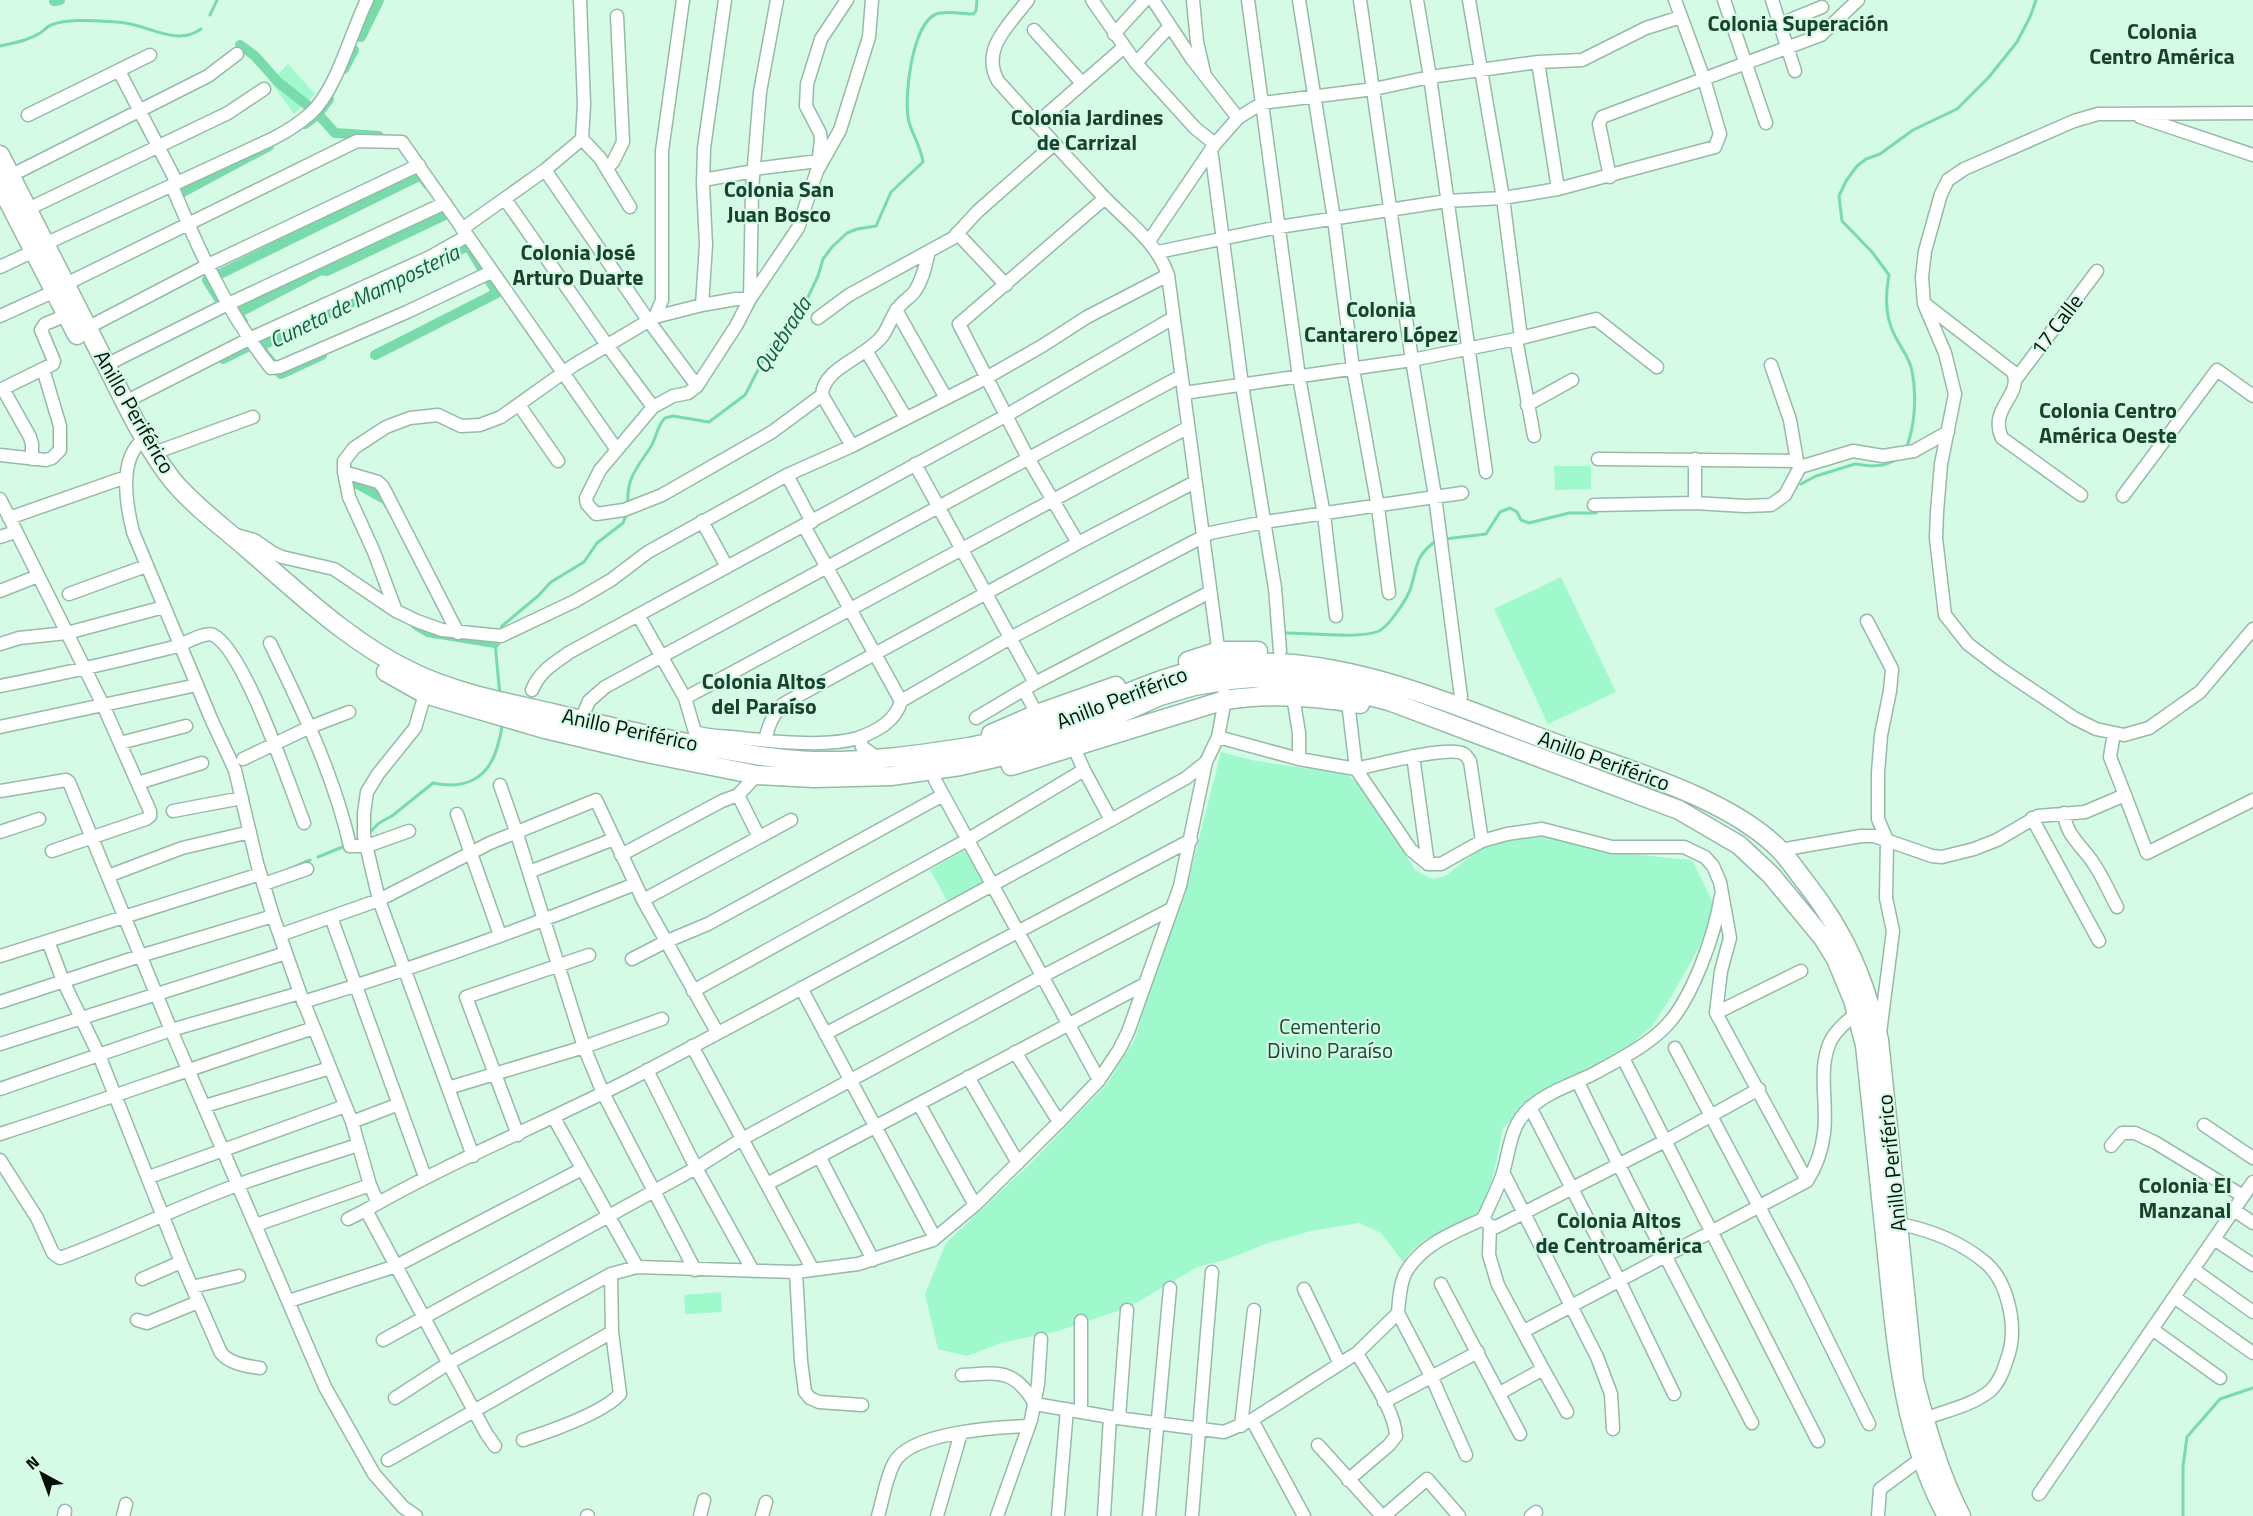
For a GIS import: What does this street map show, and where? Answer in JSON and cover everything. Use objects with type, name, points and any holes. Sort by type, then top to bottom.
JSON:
[{"type":"highway","name":"Anillo Periférico","points":[[0,155],[5,180],[60,287],[87,328],[144,446],[198,507],[323,613],[360,642],[420,677],[644,735],[758,756],[813,761],[879,759],[1005,740],[1052,724],[1176,674],[1206,667],[1242,663],[1276,663],[1357,675],[1393,684],[1686,791],[1754,829],[1780,850],[1828,911],[1851,952],[1870,1004],[1879,1041],[1914,1380],[1924,1419],[1950,1495],[1961,1516]]},
{"type":"highway","name":"Anillo Periférico","points":[[5,180],[28,209],[40,248]]},
{"type":"highway","name":"Anillo Periférico","points":[[60,287],[67,315],[168,491],[212,533],[350,647],[386,672],[425,694],[567,734],[642,752],[757,775],[814,778],[891,776],[960,766],[1012,754],[1072,735],[1160,696],[1194,686],[1253,678],[1319,685],[1389,701],[1679,810],[1738,844],[1772,875],[1823,938],[1836,959],[1857,1012],[1865,1045],[1901,1374],[1911,1424],[1922,1458],[1938,1501],[1947,1516]]},
{"type":"highway","points":[[960,748],[1037,714],[1219,653],[1280,651],[1375,668],[1499,712],[1528,733]]},
{"type":"highway","points":[[891,776],[939,788],[1074,748],[1224,694],[1293,696],[1366,705],[1481,745],[1528,753]]},
{"type":"street","points":[[0,267],[272,139],[311,113],[325,96],[367,0]]},
{"type":"street","points":[[580,0],[584,104],[582,139],[607,168],[630,207]]},
{"type":"street","points":[[650,318],[662,300],[662,151],[683,0]]},
{"type":"street","points":[[702,305],[706,245],[704,148],[725,0]]},
{"type":"street","points":[[750,299],[754,170],[760,92],[777,0]]},
{"type":"street","points":[[822,395],[772,432],[662,495],[624,510],[596,514],[587,504],[586,498],[600,470],[653,407],[673,396],[688,393],[697,386],[736,326],[750,299],[798,228],[818,166],[821,140],[820,133],[806,106],[807,84],[821,39],[848,0]]},
{"type":"street","points":[[818,166],[840,130],[869,37],[872,0]]},
{"type":"street","points":[[1028,0],[993,48],[991,65],[998,81],[1054,144],[1149,241],[1158,252],[1168,275],[1219,653]]},
{"type":"street","points":[[1092,0],[1136,63],[1213,146],[1242,385],[1275,588],[1280,651]]},
{"type":"street","points":[[1114,34],[1145,0]]},
{"type":"street","points":[[1153,0],[1205,76],[1238,118]]},
{"type":"street","points":[[1193,0],[1197,42],[1205,76]]},
{"type":"street","points":[[1248,0],[1299,376],[1324,515],[1336,616]]},
{"type":"street","points":[[1299,0],[1334,219],[1353,369],[1378,507],[1389,593]]},
{"type":"street","points":[[1360,0],[1412,360],[1435,496],[1461,697]]},
{"type":"street","points":[[1417,0],[1486,472]]},
{"type":"street","points":[[1469,0],[1503,198],[1527,405],[1534,436]]},
{"type":"street","points":[[1158,252],[1279,227],[1447,201],[1503,198],[1558,189],[1610,177],[1715,147],[1720,134],[1704,79],[1675,0]]},
{"type":"street","points":[[1724,0],[1766,123]]},
{"type":"street","points":[[1773,0],[1795,71]]},
{"type":"street","points":[[1610,177],[1599,124],[1602,117],[1821,35],[1858,0]]},
{"type":"street","points":[[1780,24],[1821,4],[1830,28]]},
{"type":"street","points":[[607,168],[613,162],[623,142],[617,16]]},
{"type":"street","points":[[1149,241],[1213,146],[1238,118],[1262,103],[1374,89],[1430,77],[1539,62],[1582,60],[1646,28],[1681,17]]},
{"type":"street","points":[[1136,63],[1170,26]]},
{"type":"street","points":[[1034,30],[1082,83]]},
{"type":"street","points":[[1036,124],[1124,47]]},
{"type":"street","points":[[5,180],[208,76],[237,54]]},
{"type":"street","points":[[28,116],[150,55]]},
{"type":"street","points":[[1539,62],[1558,189]]},
{"type":"street","points":[[119,71],[175,179],[172,186],[224,306],[245,341],[271,368],[278,368],[407,312],[487,274]]},
{"type":"street","points":[[28,209],[228,113],[264,89]]},
{"type":"street","points":[[2130,113],[2253,155]]},
{"type":"street","points":[[2253,113],[2098,114],[2074,121],[1964,169],[1948,180],[1935,209],[1925,251],[1922,277],[1924,304],[1945,353],[1954,388],[1941,464],[1936,512],[1936,538],[1945,615],[1968,644],[2074,718],[2096,729],[2124,735],[2149,728],[2200,692],[2253,629]]},
{"type":"street","points":[[124,402],[245,341],[430,257],[463,236],[505,199],[546,170],[582,139]]},
{"type":"street","points":[[0,316],[357,141],[402,142],[419,165],[440,206],[463,236],[487,274],[563,373],[617,450]]},
{"type":"street","points":[[818,318],[849,296],[957,233],[978,211],[1054,144]]},
{"type":"street","points":[[87,328],[207,265],[419,165]]},
{"type":"street","points":[[703,180],[754,170],[818,166]]},
{"type":"street","points":[[546,170],[697,386]]},
{"type":"street","points":[[1078,543],[1028,458],[959,324],[1105,198]]},
{"type":"street","points":[[505,199],[653,407]]},
{"type":"street","points":[[106,365],[224,306],[440,206]]},
{"type":"street","points":[[957,233],[1006,285]]},
{"type":"street","points":[[852,446],[822,395],[822,387],[831,376],[867,352],[883,336],[896,310],[915,291],[928,251]]},
{"type":"street","name":"17 Calle","points":[[2082,495],[2002,438],[1997,429],[1998,419],[2016,379],[2097,271]]},
{"type":"street","points":[[231,534],[254,540],[273,554],[334,569],[396,611],[442,630],[491,637],[509,633],[611,580],[648,552],[702,521],[787,475],[852,446],[986,378],[1087,317],[1168,275]]},
{"type":"street","points":[[396,611],[374,552],[349,497],[348,473],[344,461],[354,448],[386,427],[410,418],[443,418],[461,426],[480,425],[501,417],[605,342],[650,318],[702,305],[750,299]]},
{"type":"street","points":[[1924,304],[2013,372],[2016,379]]},
{"type":"street","points":[[896,310],[946,398]]},
{"type":"street","points":[[32,459],[30,437],[2,389],[53,364],[54,361],[42,335],[43,327],[67,315]]},
{"type":"street","points":[[532,690],[544,670],[570,652],[1007,415],[1173,318]]},
{"type":"street","points":[[1184,393],[1412,360],[1596,319],[1657,367]]},
{"type":"street","points":[[867,352],[906,418]]},
{"type":"street","points":[[1594,506],[1695,503],[1771,505],[1785,495],[1798,464],[1790,420],[1771,365]]},
{"type":"street","points":[[0,455],[46,460],[52,458],[60,450],[62,441],[60,426],[43,369]]},
{"type":"street","points":[[2123,496],[2217,370],[2253,396]]},
{"type":"street","points":[[581,720],[595,694],[1181,376]]},
{"type":"street","points":[[1527,405],[1572,380]]},
{"type":"street","points":[[519,405],[558,461]]},
{"type":"street","points":[[253,417],[144,446],[126,477],[129,514],[146,566],[235,770],[273,916],[301,997],[352,1122],[370,1185],[378,1203]]},
{"type":"street","points":[[685,698],[1187,428]]},
{"type":"street","points":[[1598,459],[1695,459],[1798,464],[1853,452],[1883,456],[1897,455],[1914,451],[1948,432]]},
{"type":"street","points":[[1695,459],[1695,503]]},
{"type":"street","points":[[915,464],[1010,638],[1030,687],[1037,714]]},
{"type":"street","points":[[348,473],[378,482],[383,487],[458,633]]},
{"type":"street","points":[[638,615],[685,698],[695,732],[765,740],[819,742],[860,737],[892,720],[899,710],[901,701],[828,567],[787,475]]},
{"type":"street","points":[[9,518],[126,477]]},
{"type":"street","points":[[765,740],[770,722],[783,704],[1195,482]]},
{"type":"street","points":[[901,701],[1010,638],[1218,530],[1462,493]]},
{"type":"street","points":[[0,499],[86,669],[150,811],[150,816],[146,819],[52,851]]},
{"type":"street","points":[[702,521],[727,567]]},
{"type":"street","points":[[0,537],[15,532]]},
{"type":"street","points":[[69,594],[146,566]]},
{"type":"street","points":[[0,591],[38,576]]},
{"type":"street","points":[[976,718],[1210,592]]},
{"type":"street","points":[[0,644],[19,638],[67,633],[164,607]]},
{"type":"street","points":[[1867,621],[1892,669],[1878,772],[1878,819],[1887,840],[1886,898],[1893,931],[1879,1041]]},
{"type":"street","points":[[0,686],[86,669],[181,646],[205,634],[212,634],[222,642],[241,670],[304,823]]},
{"type":"street","points":[[270,643],[310,727],[342,810],[350,846],[367,846],[409,831]]},
{"type":"street","points":[[0,727],[197,685]]},
{"type":"street","points":[[425,694],[415,728],[378,774],[367,792],[364,836],[379,900],[473,1156]]},
{"type":"street","points":[[395,1398],[449,1363],[611,1274],[637,1267],[796,1272],[873,1260],[935,1238],[975,1205],[1099,1080],[1128,1032],[1180,886],[1206,762],[1218,737],[1224,694]]},
{"type":"street","points":[[1293,696],[1299,733],[1299,759]]},
{"type":"street","points":[[1348,702],[1356,770],[1411,850],[1428,864],[1441,864],[1482,841],[1507,834],[1542,830],[1612,847],[1684,847],[1705,857],[1713,866],[1720,882],[1730,938],[1721,971],[1716,1013],[1807,1181]]},
{"type":"street","points":[[243,759],[310,727],[349,712]]},
{"type":"street","points":[[120,743],[186,726]]},
{"type":"street","points":[[2114,734],[2110,757],[2147,853],[2253,800]]},
{"type":"street","points":[[860,737],[862,747],[879,759]]},
{"type":"street","points":[[1218,737],[1299,759],[1356,770],[1413,756],[1453,751],[1464,754],[1470,761],[1482,841]]},
{"type":"street","points":[[1074,748],[1111,820]]},
{"type":"street","points":[[1413,756],[1428,864]]},
{"type":"street","points":[[348,1219],[425,1177],[554,1118],[801,988],[1111,820],[1186,778],[1206,762]]},
{"type":"street","points":[[138,783],[202,763]]},
{"type":"street","points":[[693,991],[967,840],[1084,770]]},
{"type":"street","points":[[621,855],[722,801],[738,795],[757,775]]},
{"type":"street","points":[[0,791],[66,780],[69,782],[171,1030],[325,1387],[374,1474],[403,1508],[416,1516]]},
{"type":"street","points":[[500,785],[560,965],[584,1047],[603,1093],[695,1270]]},
{"type":"street","points":[[632,960],[665,942],[708,924],[939,788],[1099,1080]]},
{"type":"street","points":[[738,795],[759,837]]},
{"type":"street","points":[[1780,850],[1861,836],[1874,836],[1932,856],[1942,857],[1974,849],[1997,840],[2032,818],[2085,812],[2125,795]]},
{"type":"street","points":[[173,811],[242,798]]},
{"type":"street","points":[[280,935],[379,900],[516,831],[596,800],[642,900],[717,1032]]},
{"type":"street","points":[[2064,813],[2072,838],[2092,861],[2117,907]]},
{"type":"street","points":[[457,814],[500,935]]},
{"type":"street","points":[[2032,818],[2099,941]]},
{"type":"street","points":[[0,832],[39,819]]},
{"type":"street","points":[[642,900],[791,820]]},
{"type":"street","points":[[108,876],[183,848],[250,832]]},
{"type":"street","points":[[529,872],[614,839]]},
{"type":"street","points":[[825,1034],[1191,840]]},
{"type":"street","points":[[0,956],[125,916],[307,869]]},
{"type":"street","points":[[0,1089],[171,1030],[301,997],[357,986],[545,920],[635,884]]},
{"type":"street","points":[[1567,1412],[1498,1285],[1489,1255],[1486,1222],[1503,1172],[1508,1144],[1517,1123],[1530,1107],[1551,1093],[1578,1082],[1623,1058],[1664,1029],[1686,998],[1713,936],[1721,896]]},
{"type":"street","points":[[383,1340],[696,1168],[742,1139],[1041,976],[1171,909]]},
{"type":"street","points":[[0,1002],[140,956],[273,916]]},
{"type":"street","points":[[331,917],[425,1177]]},
{"type":"street","points":[[48,941],[63,981],[99,1056],[181,1262],[224,1357],[243,1366],[260,1368]]},
{"type":"street","points":[[0,1044],[286,953]]},
{"type":"street","points":[[518,1135],[466,997],[589,955]]},
{"type":"street","points":[[1716,1013],[1801,971]]},
{"type":"street","points":[[767,1184],[1145,984]]},
{"type":"street","points":[[801,988],[935,1238]]},
{"type":"street","points":[[1524,1331],[1665,1254],[1807,1181],[1815,1167],[1824,1133],[1826,1057],[1832,1039],[1857,1012]]},
{"type":"street","points":[[448,1088],[584,1047],[662,1019]]},
{"type":"street","points":[[0,1134],[314,1028]]},
{"type":"street","points":[[692,1046],[813,1270]]},
{"type":"street","points":[[1675,1048],[1799,1282],[1869,1424]]},
{"type":"street","points":[[1016,1052],[1059,1122]]},
{"type":"street","points":[[1623,1058],[1667,1140],[1818,1441]]},
{"type":"street","points":[[205,1106],[330,1068]]},
{"type":"street","points":[[647,1070],[696,1168],[753,1271]]},
{"type":"street","points":[[968,1077],[1018,1163]]},
{"type":"street","points":[[1578,1082],[1649,1227],[1752,1424]]},
{"type":"street","points":[[1466,1455],[1432,1378],[1398,1313],[1405,1273],[1418,1257],[1443,1237],[1486,1222],[1496,1227],[1524,1214],[1571,1187],[1667,1140],[1759,1089]]},
{"type":"street","points":[[352,1122],[399,1104]]},
{"type":"street","points":[[919,1104],[975,1205]]},
{"type":"street","points":[[148,1178],[222,1149],[345,1106]]},
{"type":"street","points":[[1530,1107],[1619,1280],[1674,1394]]},
{"type":"street","points":[[554,1118],[637,1267]]},
{"type":"street","points":[[2204,1125],[2253,1158]]},
{"type":"street","points":[[2111,1146],[2122,1133],[2135,1133],[2243,1196]]},
{"type":"street","points":[[0,1160],[37,1218],[53,1253],[60,1258],[106,1241],[239,1184],[358,1144]]},
{"type":"street","points":[[819,1156],[873,1260]]},
{"type":"street","points":[[289,1301],[396,1266],[582,1169]]},
{"type":"street","points":[[1503,1172],[1597,1357],[1611,1394],[1613,1429]]},
{"type":"street","points":[[2039,1494],[2253,1182]]},
{"type":"street","points":[[256,1225],[370,1185]]},
{"type":"street","points":[[366,1210],[495,1446]]},
{"type":"street","points":[[2234,1210],[2253,1223]]},
{"type":"street","points":[[1899,1224],[1922,1228],[1945,1237],[1988,1265],[2010,1307],[2013,1333],[2011,1344],[2000,1378],[1994,1387],[1977,1399],[1924,1419]]},
{"type":"street","points":[[2214,1239],[2253,1265]]},
{"type":"street","points":[[142,1279],[181,1262]]},
{"type":"street","points":[[2193,1269],[2253,1312]]},
{"type":"street","points":[[796,1272],[805,1392],[810,1398],[819,1402],[862,1405]]},
{"type":"street","points":[[1192,1516],[1212,1272]]},
{"type":"street","points":[[523,1440],[582,1417],[620,1394],[612,1332],[611,1274]]},
{"type":"street","points":[[192,1287],[240,1276]]},
{"type":"street","points":[[1441,1284],[1520,1434]]},
{"type":"street","points":[[1149,1516],[1170,1288]]},
{"type":"street","points":[[1304,1289],[1340,1364]]},
{"type":"street","points":[[2174,1297],[2253,1353]]},
{"type":"street","points":[[137,1320],[145,1324],[198,1302]]},
{"type":"street","points":[[1104,1516],[1127,1310]]},
{"type":"street","points":[[1254,1310],[1247,1423],[1304,1516]]},
{"type":"street","points":[[962,1375],[999,1373],[1014,1379],[1025,1388],[1035,1404],[1114,1418],[1224,1432],[1247,1423],[1357,1353],[1398,1313]]},
{"type":"street","points":[[1081,1321],[1081,1411]]},
{"type":"street","points":[[2152,1329],[2220,1378]]},
{"type":"street","points":[[388,1460],[612,1332]]},
{"type":"street","points":[[997,1516],[1035,1404],[1041,1339]]},
{"type":"street","points":[[1384,1402],[1478,1352]]},
{"type":"street","points":[[1348,1480],[1395,1440],[1396,1428],[1357,1353]]},
{"type":"street","points":[[1500,1393],[1543,1369]]},
{"type":"street","points":[[1058,1516],[1067,1409]]},
{"type":"street","points":[[878,1516],[895,1462],[906,1450],[921,1442],[961,1433],[1029,1426]]},
{"type":"street","points":[[937,1516],[961,1433]]},
{"type":"street","points":[[1318,1445],[1383,1516],[1427,1479],[1458,1515]]},
{"type":"street","points":[[1878,1516],[1880,1489],[1922,1458]]},
{"type":"street","points":[[700,1516],[704,1500]]},
{"type":"street","points":[[762,1516],[766,1502]]},
{"type":"green space","points":[[288,64],[315,94],[294,114],[271,82]]},
{"type":"green space","points":[[1554,466],[1591,466],[1591,489],[1555,490]]},
{"type":"green space","points":[[1561,577],[1616,692],[1548,724],[1494,609]]},
{"type":"green space","name":"Cementerio Divino Paraíso","points":[[1221,752],[1256,761],[1345,774],[1357,782],[1366,793],[1416,871],[1433,879],[1445,876],[1486,845],[1543,836],[1609,852],[1692,860],[1712,901],[1712,924],[1652,1026],[1631,1044],[1532,1099],[1503,1128],[1487,1199],[1479,1214],[1426,1239],[1412,1250],[1403,1262],[1381,1233],[1359,1223],[1311,1231],[1197,1267],[1129,1307],[1058,1331],[1001,1343],[967,1356],[938,1349],[925,1294],[946,1243],[1030,1164],[1107,1084],[1135,1039],[1151,986],[1185,894]]},
{"type":"green space","points":[[965,850],[984,884],[949,904],[930,870]]},
{"type":"green space","points":[[721,1292],[722,1312],[685,1314],[684,1295]]},
{"type":"waterway","name":"Cuneta de Mamposteria","points":[[54,1],[60,0]]},
{"type":"waterway","points":[[210,15],[217,0]]},
{"type":"waterway","points":[[361,37],[379,0]]},
{"type":"waterway","name":"Quebrada","points":[[628,505],[633,474],[665,418],[673,416],[709,422],[745,395],[771,345],[808,297],[823,259],[832,247],[847,233],[876,226],[891,192],[923,162],[907,111],[911,63],[915,47],[921,32],[936,14],[949,12],[973,14],[976,11],[977,0]]},
{"type":"waterway","points":[[1906,449],[1913,421],[1914,380],[1910,362],[1892,331],[1888,315],[1889,275],[1872,252],[1842,221],[1839,196],[1846,181],[1857,166],[1866,159],[1880,154],[1913,130],[1957,109],[1989,77],[2017,42],[2036,0]]},
{"type":"waterway","points":[[0,46],[31,38],[51,25],[75,21],[127,23],[160,33],[181,36],[201,29]]},
{"type":"waterway","points":[[240,45],[255,56],[278,82],[312,109]]},
{"type":"waterway","points":[[344,69],[354,50]]},
{"type":"waterway","points":[[305,124],[318,114],[329,99]]},
{"type":"waterway","points":[[317,113],[335,133],[379,136]]},
{"type":"waterway","points":[[179,194],[269,146]]},
{"type":"waterway","name":"Cuneta de Mamposteria","points":[[218,275],[421,175],[427,184]]},
{"type":"waterway","name":"Cuneta de Mamposteria","points":[[243,322],[238,313],[321,270],[327,271],[447,214]]},
{"type":"waterway","points":[[375,355],[497,293],[467,244]]},
{"type":"waterway","name":"Cuneta de Mamposteria","points":[[322,355],[281,374],[259,347],[468,246]]},
{"type":"waterway","name":"Cuneta de Mamposteria","points":[[207,280],[221,302]]},
{"type":"waterway","name":"Cuneta de Mamposteria","points":[[223,359],[247,347]]},
{"type":"waterway","points":[[1801,484],[1816,476],[1855,464],[1883,465],[1896,460]]},
{"type":"waterway","points":[[348,469],[352,481],[386,500],[390,506]]},
{"type":"waterway","points":[[1445,539],[1486,534],[1500,512],[1510,508],[1517,512],[1521,520],[1529,523],[1569,513],[1596,513]]},
{"type":"waterway","name":"Quebrada","points":[[500,632],[502,626],[551,582],[584,562],[597,543],[623,523],[628,511]]},
{"type":"waterway","points":[[1286,633],[1360,635],[1379,631],[1393,618],[1409,592],[1421,556],[1437,540]]},
{"type":"waterway","name":"Cuneta de Mamposteria","points":[[416,625],[428,632],[495,643]]},
{"type":"waterway","name":"Quebrada","points":[[496,640],[500,695]]},
{"type":"waterway","name":"Quebrada","points":[[367,835],[379,823],[392,816],[433,783],[455,785],[481,775],[493,759],[502,724]]},
{"type":"waterway","name":"Quebrada","points":[[318,857],[345,846]]},
{"type":"waterway","name":"Quebrada","points":[[287,870],[310,860]]},
{"type":"waterway","points":[[2183,1516],[2183,1466],[2187,1437],[2220,1399],[2253,1388]]},
{"type":"district","name":"Colonia Superación","points":[[1798,23]]},
{"type":"district","name":"Colonia Centro América","points":[[2162,44]]},
{"type":"district","name":"Colonia Jardines de Carrizal","points":[[1087,130]]},
{"type":"district","name":"Colonia San Juan Bosco","points":[[779,202]]},
{"type":"district","name":"Colonia José Arturo Duarte","points":[[578,264]]},
{"type":"district","name":"Colonia Cantarero López","points":[[1381,322]]},
{"type":"district","name":"Colonia Centro América Oeste","points":[[2108,422]]},
{"type":"district","name":"Colonia Altos del Paraíso","points":[[764,694]]},
{"type":"district","name":"Colonia El Manzanal","points":[[2185,1198]]},
{"type":"district","name":"Colonia Altos de Centroamérica","points":[[1619,1232]]}]
